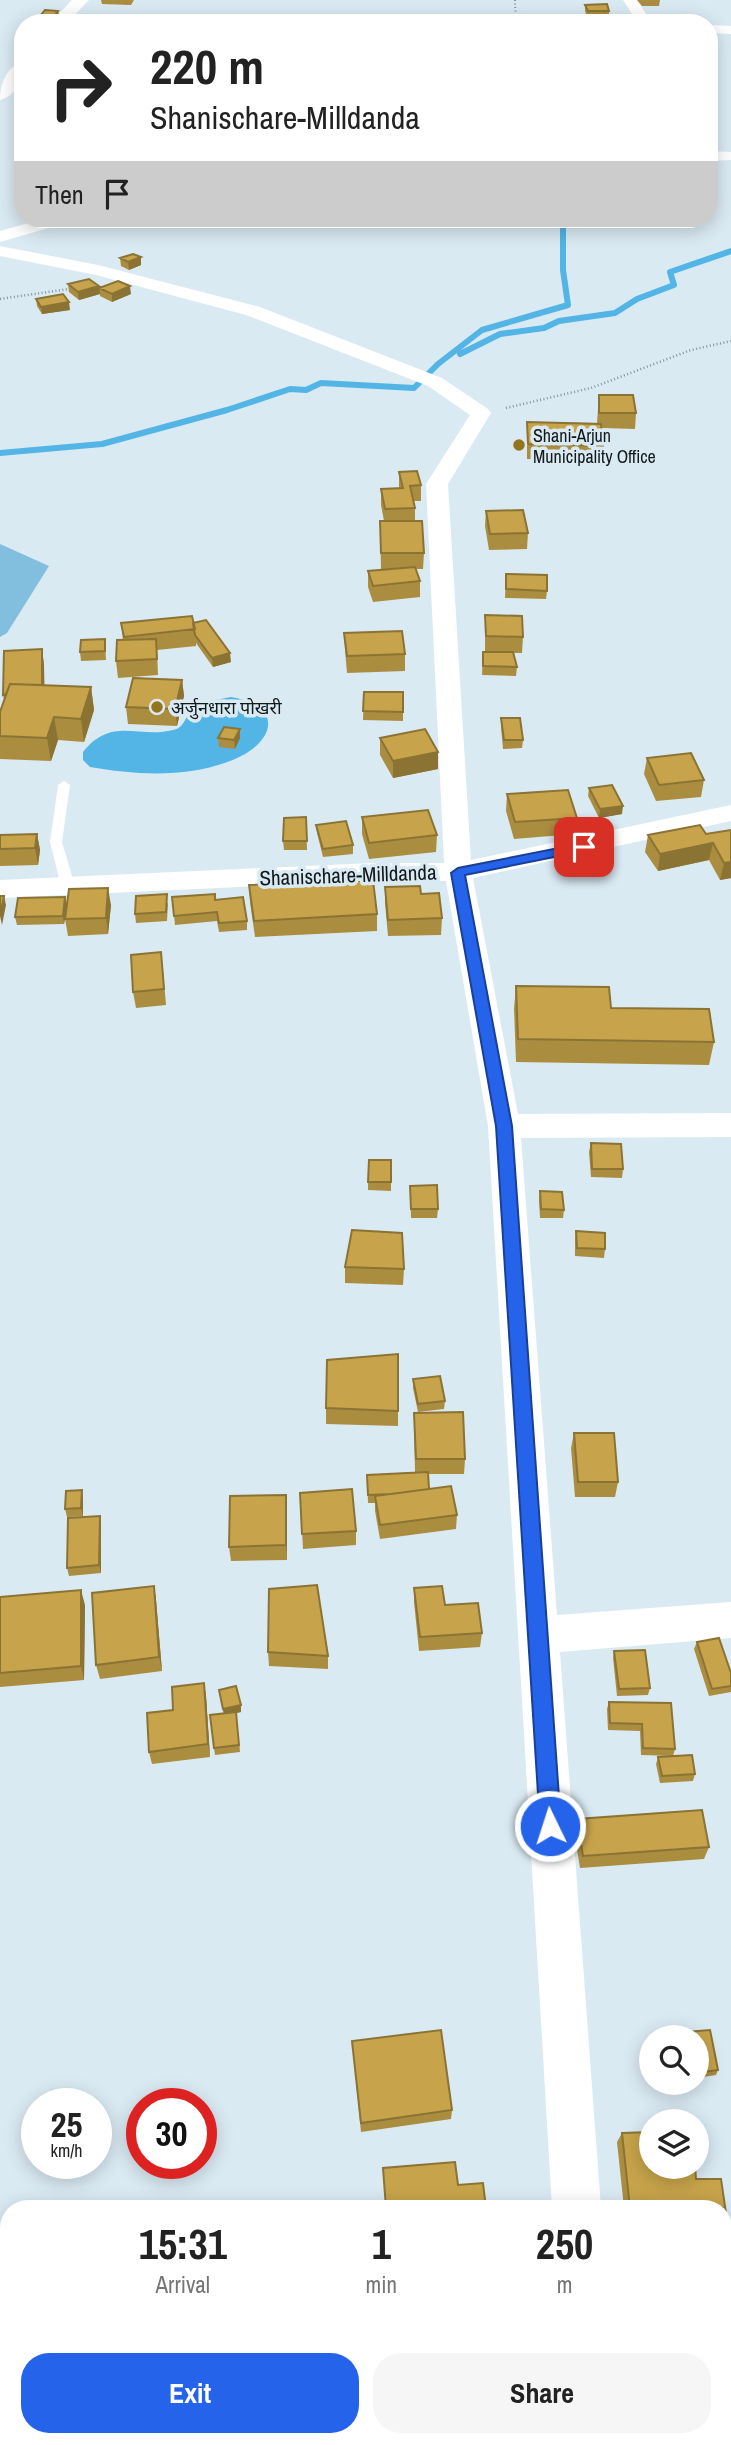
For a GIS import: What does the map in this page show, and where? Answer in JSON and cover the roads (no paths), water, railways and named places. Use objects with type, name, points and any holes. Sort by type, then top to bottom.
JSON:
[{"type":"street","points":[[66,14],[81,0]]},
{"type":"street","points":[[0,95],[14,78]]},
{"type":"street","points":[[718,156],[729,156]]},
{"type":"street","points":[[0,237],[30,228]]},
{"type":"street","points":[[0,251],[98,270],[253,311],[435,382],[481,413],[437,484],[458,873],[504,1126],[576,2200]]},
{"type":"street","name":"Shanischare-Milldanda","points":[[0,889],[372,872],[458,873],[731,813]]},
{"type":"street","points":[[504,1126],[731,1125]]},
{"type":"street","points":[[537,1635],[731,1620]]},
{"type":"lane","points":[[64,785],[56,842],[68,886]]},
{"type":"waterway","points":[[0,453],[102,444],[227,410],[290,389],[306,390],[321,383],[414,388],[438,364],[482,330],[568,305],[563,270],[563,228]]},
{"type":"waterway","points":[[460,354],[500,334],[544,328],[559,321],[615,313],[637,299],[674,285],[670,272],[731,251]]},
{"type":"place","name":"Shani-Arjun Municipality Office","points":[[519,445]]},
{"type":"place","name":"अर्जुनधारा पोखरी","points":[[157,707]]}]
